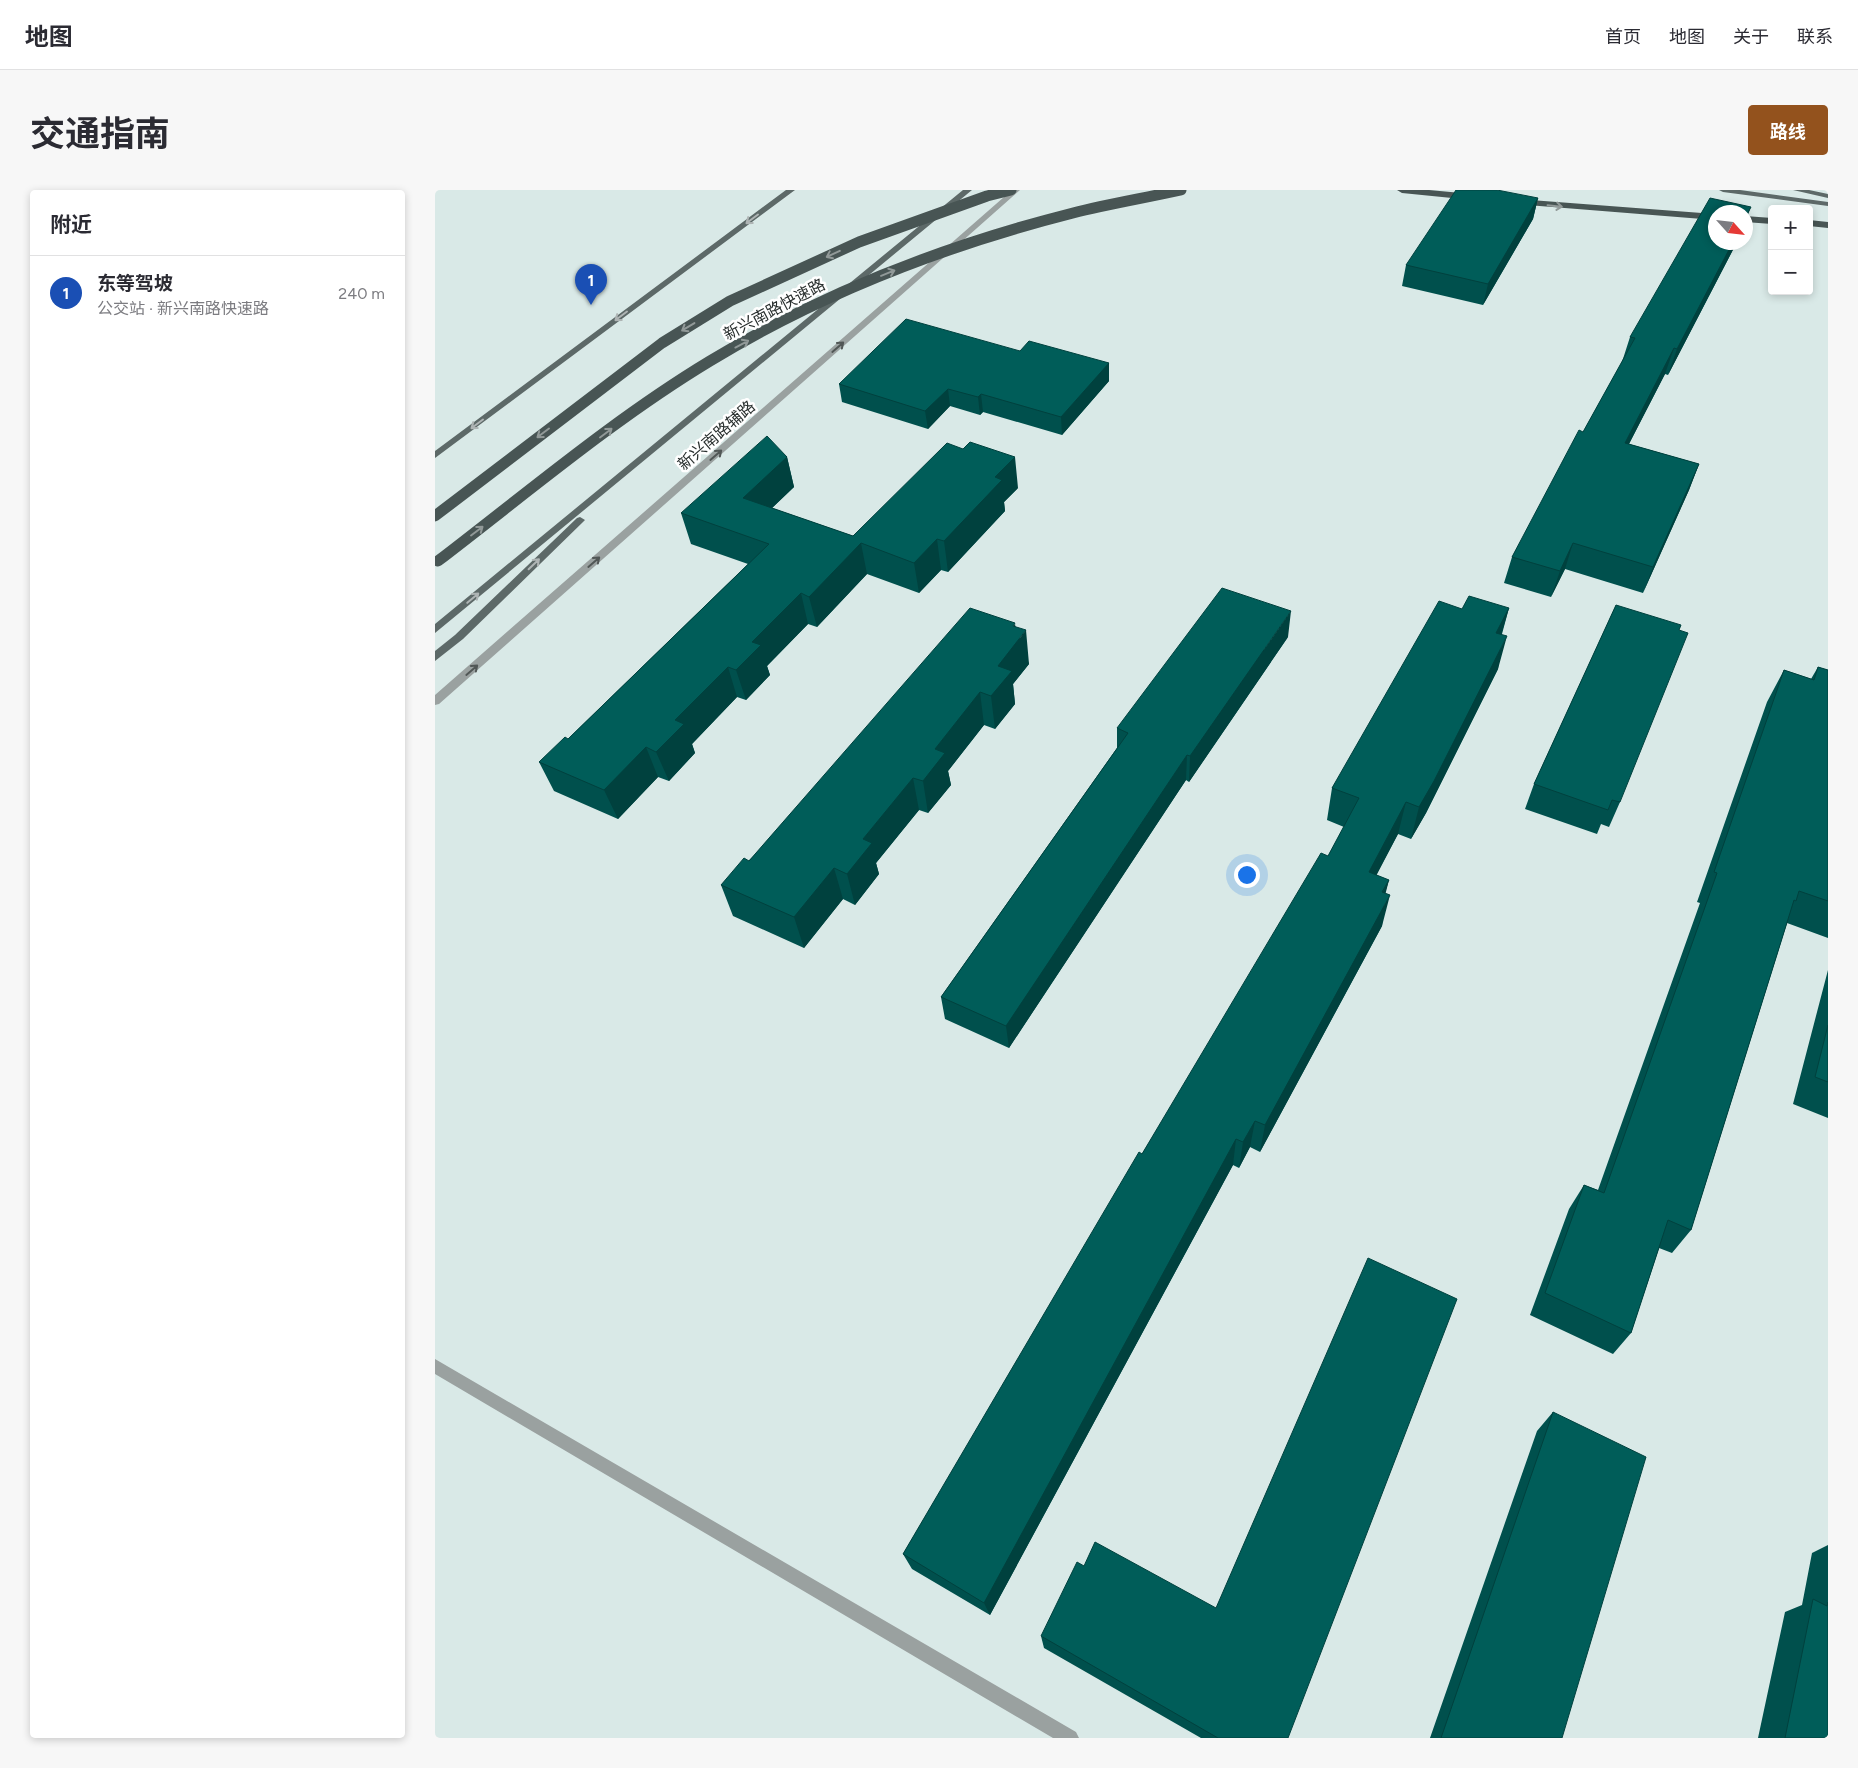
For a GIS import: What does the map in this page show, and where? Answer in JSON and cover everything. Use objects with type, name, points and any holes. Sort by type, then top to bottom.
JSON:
[{"type":"highway","name":"新兴南路快速路","points":[[435,516],[662,343],[730,302],[859,242],[987,196],[1011,190]]},
{"type":"highway","name":"新兴南路快速路","points":[[437,562],[640,407],[711,360],[830,297],[926,258],[1053,218],[1181,190]]},
{"type":"highway","points":[[1402,190],[1479,198]]},
{"type":"highway","points":[[1508,201],[1708,216]]},
{"type":"highway","points":[[1753,220],[1768,221]]},
{"type":"highway","points":[[1813,223],[1828,225]]},
{"type":"main road","points":[[435,455],[791,190]]},
{"type":"main road","points":[[435,629],[968,190]]},
{"type":"main road","points":[[1723,190],[1828,204]]},
{"type":"main road","points":[[1797,190],[1828,196]]},
{"type":"main road","points":[[435,658],[645,456]]},
{"type":"street","name":"新兴南路辅路","points":[[435,701],[1016,190]]},
{"type":"street","points":[[435,1366],[1070,1738]]},
{"type":"building","points":[[1456,190],[1497,190],[1538,198],[1488,284],[1406,265]]},
{"type":"building","points":[[1710,198],[1742,205],[1708,205],[1708,250],[1729,250],[1677,349],[1674,348],[1625,443],[1699,464],[1653,567],[1573,543],[1560,571],[1512,557],[1579,430],[1583,432],[1635,338],[1630,337]]},
{"type":"building","points":[[906,319],[1020,351],[1029,341],[1109,363],[1061,417],[981,394],[978,397],[948,389],[925,411],[839,384]]},
{"type":"building","points":[[767,436],[787,457],[743,498],[853,536],[947,443],[963,449],[970,442],[1015,457],[995,477],[1002,480],[944,541],[937,539],[914,563],[861,543],[809,597],[801,593],[752,642],[761,645],[736,670],[728,667],[675,720],[684,724],[656,752],[646,747],[604,790],[539,762],[565,737],[568,739],[769,544],[681,513]]},
{"type":"building","points":[[1222,588],[1291,611],[1190,756],[1187,755],[1006,1026],[941,997],[1128,733],[1117,728]]},
{"type":"building","points":[[1469,596],[1509,608],[1496,633],[1507,636],[1419,807],[1406,802],[1369,872],[1389,880],[1382,892],[1390,895],[1265,1125],[1255,1121],[1243,1142],[1236,1139],[984,1603],[903,1554],[1139,1152],[1142,1154],[1321,853],[1328,856],[1359,798],[1332,788],[1439,601],[1462,609]]},
{"type":"building","points":[[1616,605],[1681,625],[1679,630],[1688,633],[1620,802],[1612,800],[1608,810],[1534,784]]},
{"type":"building","points":[[970,608],[1015,623],[1013,626],[1026,630],[998,666],[1012,671],[991,696],[980,692],[935,749],[945,753],[923,781],[913,778],[863,839],[872,843],[847,874],[834,868],[794,917],[721,885],[744,858],[749,861]]},
{"type":"building","points":[[1818,667],[1828,670],[1828,901],[1799,891],[1796,901],[1794,900],[1691,1230],[1668,1220],[1631,1333],[1545,1293],[1584,1185],[1604,1193],[1717,873],[1714,872],[1784,670],[1814,680]]},
{"type":"building","points":[[1828,1025],[1828,1082],[1815,1077]]},
{"type":"building","points":[[1368,1258],[1457,1299],[1288,1738],[1218,1738],[1041,1636],[1077,1562],[1084,1566],[1095,1542],[1216,1608]]},
{"type":"building","points":[[1553,1412],[1646,1457],[1562,1738],[1441,1738]]},
{"type":"building","points":[[1813,1599],[1827,1606],[1828,1602],[1828,1738],[1785,1738]]},
{"type":"place","name":"东等驾坡","points":[[591,305]]}]
